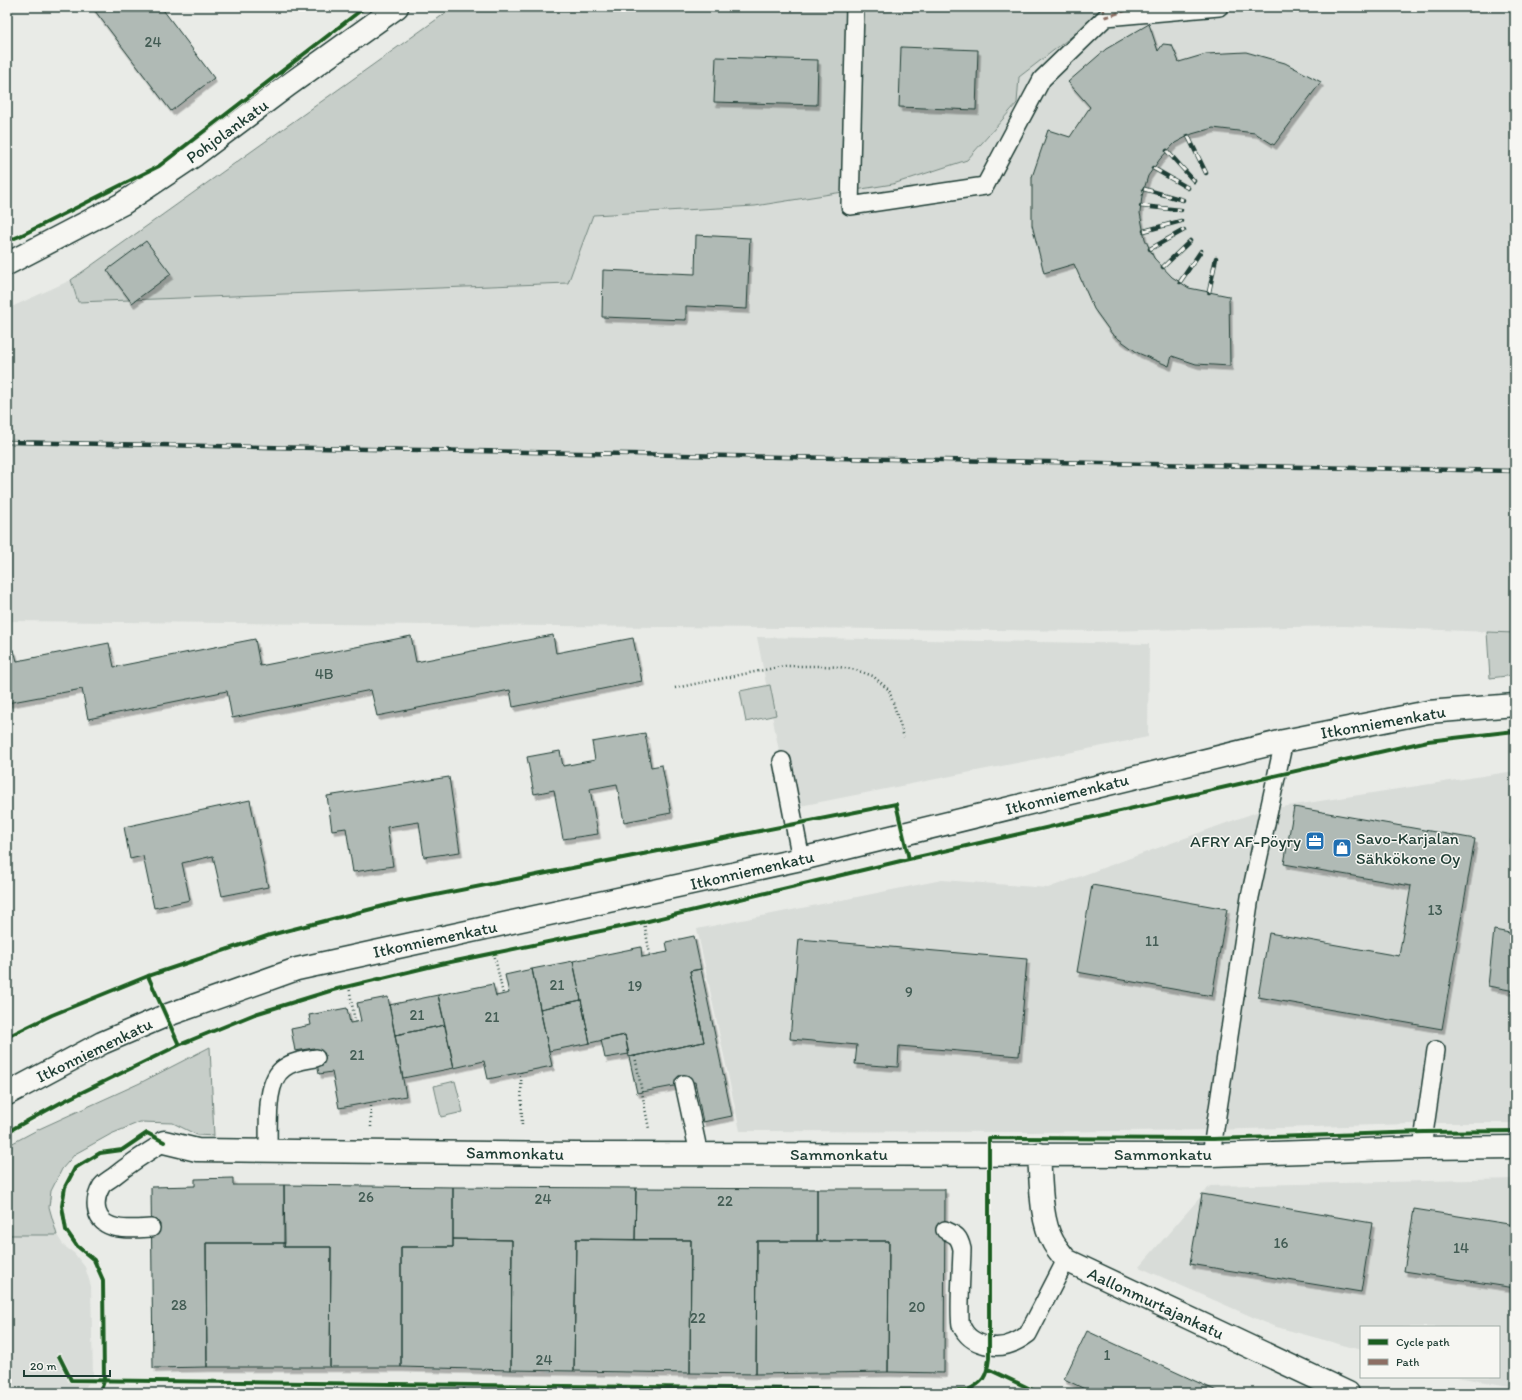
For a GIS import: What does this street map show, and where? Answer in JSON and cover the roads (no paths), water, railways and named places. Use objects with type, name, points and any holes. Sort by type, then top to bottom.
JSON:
[{"type":"main road","name":"Pohjolankatu","points":[[7,264],[122,204],[195,155],[287,86],[397,7]]},
{"type":"main road","name":"Itkonniemenkatu","points":[[7,1094],[102,1043],[172,1013],[297,969],[801,859],[1284,741],[1428,712],[1515,705]]},
{"type":"main road","name":"Sammonkatu","points":[[164,1142],[196,1150],[576,1154],[1211,1155],[1422,1148],[1515,1147]]},
{"type":"main road","name":"Aallonmurtajankatu","points":[[1039,1154],[1042,1201],[1046,1224],[1052,1241],[1066,1260],[1348,1393]]},
{"type":"lane","points":[[855,7],[850,206],[985,186],[1042,78],[1106,17],[1219,7]]},
{"type":"lane","points":[[1211,1155],[1250,897],[1284,741]]},
{"type":"lane","points":[[782,761],[801,859]]},
{"type":"lane","points":[[1422,1148],[1436,1050]]},
{"type":"lane","points":[[268,1150],[270,1090],[275,1078],[282,1068],[293,1063],[316,1058]]},
{"type":"lane","points":[[684,1084],[699,1154]]},
{"type":"lane","points":[[151,1228],[127,1229],[113,1226],[102,1221],[98,1214],[96,1205],[101,1186],[136,1158],[164,1142]]},
{"type":"lane","points":[[945,1230],[960,1239],[962,1249],[960,1323],[967,1335],[976,1342],[989,1346],[1006,1346],[1018,1342],[1028,1334],[1066,1260]]},
{"type":"railway","points":[[1188,136],[1206,173]]},
{"type":"railway","points":[[1167,151],[1194,181]]},
{"type":"railway","points":[[1153,168],[1188,188]]},
{"type":"railway","points":[[1144,189],[1183,200]]},
{"type":"railway","points":[[1141,206],[1181,210]]},
{"type":"railway","points":[[1144,231],[1181,221]]},
{"type":"railway","points":[[1150,249],[1184,230]]},
{"type":"railway","points":[[1163,267],[1190,241]]},
{"type":"railway","points":[[1180,282],[1201,251]]},
{"type":"railway","points":[[1209,292],[1216,258]]},
{"type":"railway","points":[[7,442],[1515,471]]},
{"type":"place","name":"AFRY AF-Pöyry","points":[[1315,841]]},
{"type":"place","name":"Savo-Karjalan Sähkökone Oy","points":[[1342,848]]}]
